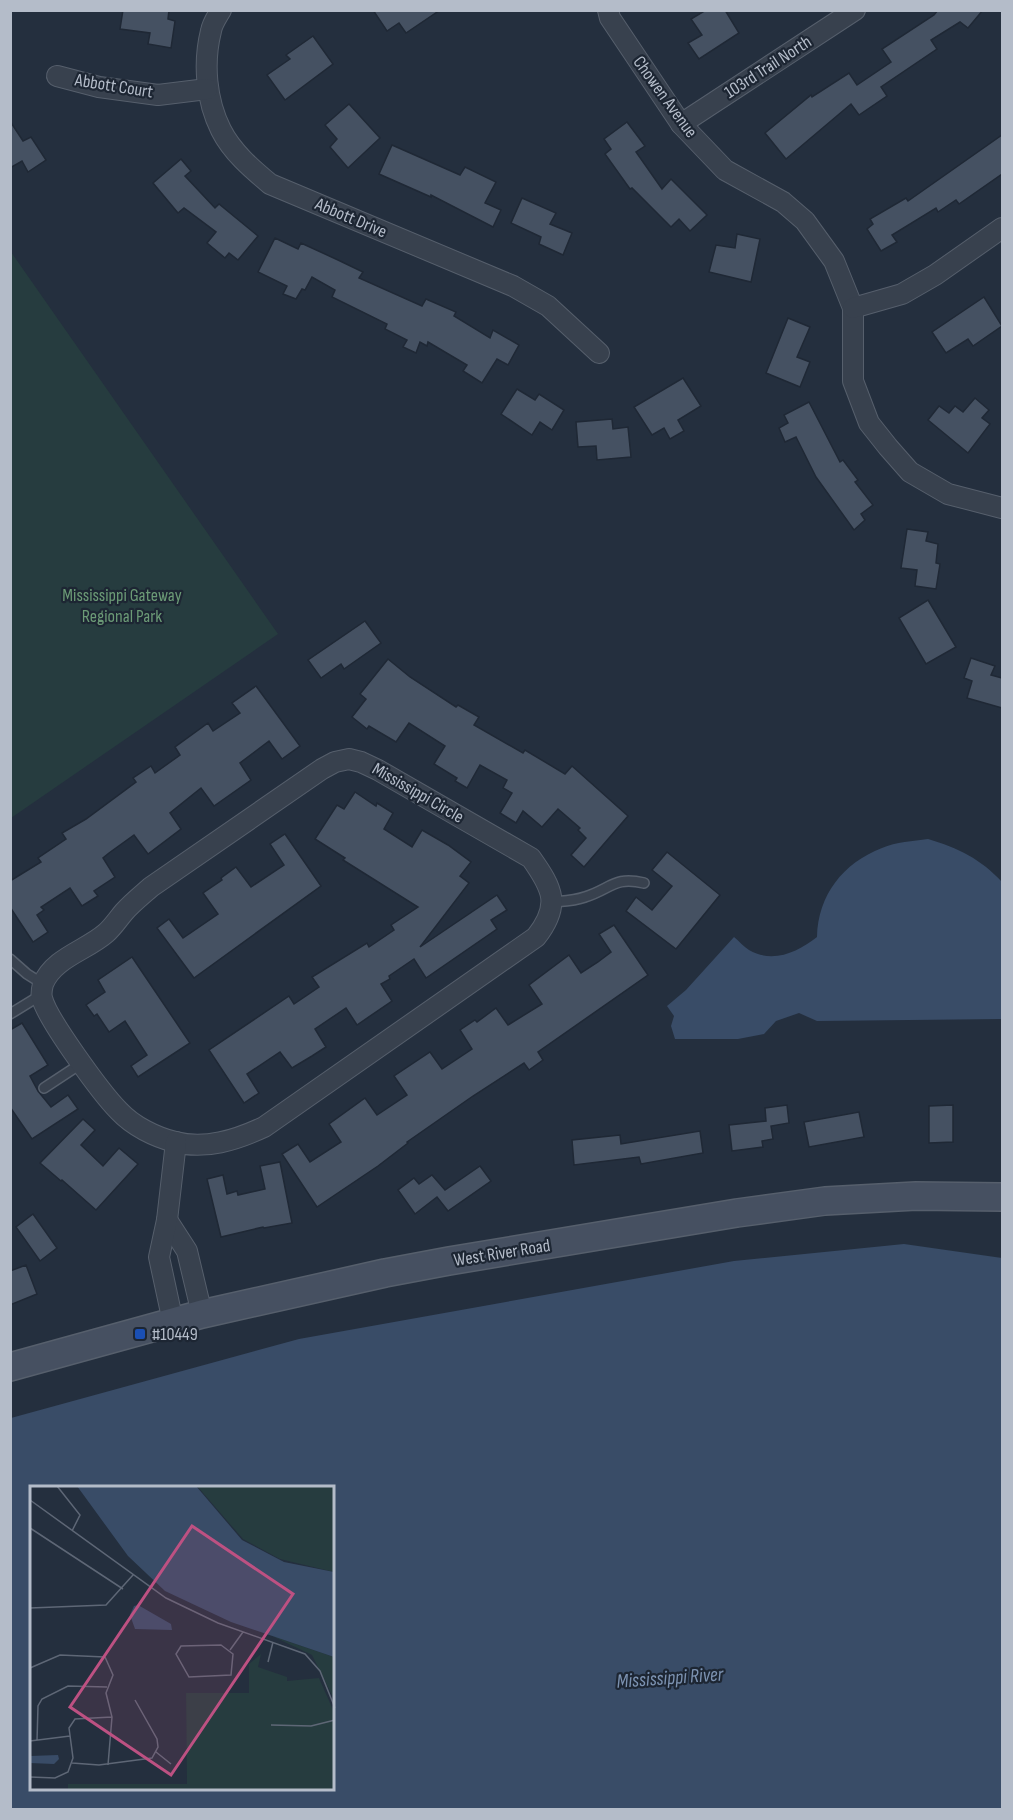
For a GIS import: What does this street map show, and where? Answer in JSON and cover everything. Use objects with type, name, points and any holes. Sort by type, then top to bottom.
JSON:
[{"type":"street","name":"Abbott Drive","points":[[221,10],[211,29],[207,90],[221,130],[244,162],[270,184],[513,286],[548,306],[599,353]]},
{"type":"street","name":"Chowen Avenue","points":[[608,10],[610,18],[681,124],[725,170],[783,202],[805,221],[834,261],[853,308],[853,381],[869,423],[910,472],[948,494],[1002,508]]},
{"type":"street","name":"103rd Trail North","points":[[681,124],[855,10]]},
{"type":"street","name":"Abbott Court","points":[[57,76],[99,87],[158,94],[207,90]]},
{"type":"street","points":[[853,308],[902,294],[935,275],[1002,228]]},
{"type":"street","name":"Mississippi Circle","points":[[42,990],[52,971],[106,933],[126,909],[151,886],[322,769],[335,762],[349,759],[378,770],[531,858],[547,880],[552,902]]},
{"type":"street","points":[[42,990],[46,1008],[82,1063],[119,1112],[140,1128],[176,1142],[211,1144],[238,1139],[264,1127],[536,937],[548,922],[552,902]]},
{"type":"street","points":[[173,1322],[159,1257],[167,1220],[176,1142]]},
{"type":"street","name":"West River Road","points":[[10,1367],[202,1314],[385,1273],[737,1213],[858,1198],[1002,1197]]},
{"type":"street","points":[[167,1220],[187,1251],[202,1314]]},
{"type":"lane","points":[[552,902],[587,897],[629,879],[644,883]]},
{"type":"lane","points":[[10,959],[42,990],[10,1014]]},
{"type":"lane","points":[[44,1088],[82,1063]]},
{"type":"green space","name":"Mississippi Gateway Regional Park","points":[[11,252],[278,634],[10,818]]},
{"type":"water","points":[[928,839],[968,855],[1002,882],[1002,1019],[817,1021],[799,1013],[776,1021],[764,1034],[738,1039],[675,1039],[671,1026],[674,1016],[667,1006],[686,990],[734,937],[749,950],[767,956],[785,954],[802,947],[817,937],[818,922],[828,894],[835,882],[856,862],[882,848]]},
{"type":"water","name":"Mississippi River","points":[[904,1244],[1002,1258],[1002,1809],[11,1809],[11,1418],[299,1339],[734,1261]]},
{"type":"building","points":[[123,10],[169,10],[168,19],[175,21],[171,48],[148,44],[150,33],[120,29]]},
{"type":"building","points":[[373,10],[440,10],[406,33],[399,23],[387,31]]},
{"type":"building","points":[[706,10],[725,10],[739,33],[699,59],[688,43],[702,35],[691,19]]},
{"type":"building","points":[[938,10],[983,10],[968,28],[960,22],[931,40],[937,49],[881,87],[887,96],[859,115],[851,104],[786,159],[765,133],[811,95],[812,97],[849,73],[857,85],[891,62],[882,49],[934,15]]},
{"type":"building","points":[[313,36],[333,64],[285,100],[267,75],[290,59],[286,55]]},
{"type":"building","points":[[349,104],[380,138],[348,168],[330,147],[337,139],[325,125]]},
{"type":"building","points":[[10,121],[23,141],[31,137],[46,160],[28,172],[22,161],[10,168]]},
{"type":"building","points":[[627,122],[645,146],[636,152],[662,189],[671,179],[707,215],[690,231],[679,219],[671,227],[632,188],[630,189],[605,154],[611,149],[604,139]]},
{"type":"building","points":[[1002,135],[1002,174],[959,204],[956,200],[938,212],[936,208],[892,235],[897,242],[881,251],[867,229],[873,224],[870,219],[906,198],[908,201]]},
{"type":"building","points":[[392,145],[460,175],[465,167],[496,182],[485,203],[501,210],[493,227],[431,195],[431,197],[379,174]]},
{"type":"building","points":[[181,159],[191,171],[185,176],[215,208],[219,204],[258,236],[238,260],[229,253],[225,258],[207,243],[216,232],[184,208],[178,213],[153,183]]},
{"type":"building","points":[[522,198],[556,213],[550,224],[572,233],[563,255],[539,244],[541,237],[511,223]]},
{"type":"building","points":[[737,234],[760,239],[751,282],[709,272],[716,245],[735,248]]},
{"type":"building","points":[[275,238],[298,249],[301,243],[363,272],[359,278],[422,306],[426,299],[456,312],[454,316],[490,338],[493,330],[519,345],[508,365],[497,359],[482,383],[463,371],[467,365],[428,342],[427,346],[420,342],[416,353],[403,347],[407,340],[385,329],[387,324],[332,297],[335,290],[312,277],[305,290],[302,289],[296,299],[283,294],[287,286],[258,272]]},
{"type":"building","points":[[984,297],[1002,326],[973,346],[968,339],[946,353],[932,332]]},
{"type":"building","points":[[788,318],[810,327],[797,357],[810,362],[800,387],[766,373]]},
{"type":"building","points":[[683,378],[701,406],[678,420],[684,431],[670,439],[664,428],[652,435],[634,407]]},
{"type":"building","points":[[517,389],[535,400],[539,394],[564,410],[552,430],[540,422],[532,435],[501,414]]},
{"type":"building","points":[[975,398],[989,410],[982,418],[990,424],[968,453],[928,420],[939,406],[949,413],[955,406],[963,412]]},
{"type":"building","points":[[809,402],[840,462],[843,460],[858,480],[855,482],[873,505],[861,514],[865,520],[854,530],[816,477],[796,437],[785,442],[779,428],[788,423],[784,415]]},
{"type":"building","points":[[612,419],[613,429],[628,427],[631,457],[597,460],[596,446],[578,447],[576,422]]},
{"type":"building","points":[[907,529],[928,532],[926,541],[938,544],[936,563],[940,564],[936,589],[915,586],[917,570],[901,568]]},
{"type":"building","points":[[928,600],[956,647],[926,664],[899,618]]},
{"type":"building","points":[[365,621],[381,643],[344,669],[341,664],[321,678],[308,660]]},
{"type":"building","points":[[971,658],[995,666],[991,675],[1002,678],[1002,708],[967,698],[972,681],[964,678]]},
{"type":"building","points":[[388,659],[410,677],[456,707],[458,705],[479,717],[474,725],[523,753],[525,750],[565,774],[572,766],[628,816],[584,867],[571,855],[586,838],[578,830],[580,828],[558,809],[542,827],[523,811],[516,823],[500,813],[512,793],[503,788],[507,780],[480,765],[467,788],[455,781],[457,778],[434,764],[445,746],[409,723],[396,742],[369,726],[367,729],[352,717],[366,699],[360,694]]},
{"type":"building","points":[[256,686],[300,746],[282,759],[269,741],[240,763],[251,780],[214,806],[201,788],[170,813],[181,829],[148,854],[134,835],[109,853],[103,858],[115,877],[94,891],[98,896],[82,906],[70,888],[41,907],[44,910],[37,915],[48,932],[33,942],[10,907],[10,881],[41,862],[38,858],[66,839],[62,833],[86,819],[136,782],[133,778],[151,766],[155,773],[180,755],[175,747],[208,723],[213,731],[240,713],[232,703]]},
{"type":"building","points":[[355,792],[376,806],[377,803],[393,813],[384,829],[412,847],[422,830],[471,862],[460,876],[469,883],[420,947],[497,895],[507,910],[491,920],[497,929],[426,978],[414,959],[389,976],[390,979],[381,984],[392,1001],[357,1025],[346,1008],[315,1029],[326,1047],[312,1056],[292,1068],[280,1052],[247,1074],[259,1093],[244,1103],[209,1050],[289,996],[294,1004],[319,987],[312,977],[367,943],[369,947],[394,930],[391,925],[418,907],[343,860],[345,858],[315,839],[337,805],[344,809]]},
{"type":"building","points":[[285,834],[321,886],[194,978],[157,928],[169,919],[183,938],[218,914],[203,893],[236,867],[251,887],[284,865],[270,844]]},
{"type":"building","points":[[667,852],[720,895],[676,949],[626,911],[636,897],[652,910],[672,886],[652,870]]},
{"type":"building","points":[[614,925],[648,975],[538,1052],[543,1060],[529,1070],[524,1063],[473,1096],[407,1142],[378,1166],[317,1207],[282,1154],[298,1144],[310,1162],[341,1142],[329,1124],[365,1098],[377,1115],[407,1095],[394,1076],[430,1052],[442,1069],[472,1049],[460,1030],[475,1020],[477,1022],[496,1008],[508,1025],[542,1004],[529,985],[569,955],[581,973],[598,962],[611,952],[599,934]]},
{"type":"building","points":[[132,957],[190,1043],[138,1077],[131,1066],[147,1055],[125,1021],[109,1032],[97,1014],[94,1016],[86,1005],[105,992],[98,980]]},
{"type":"building","points":[[22,1023],[48,1065],[30,1076],[38,1091],[51,1107],[68,1095],[78,1109],[32,1139],[10,1107],[10,1030]]},
{"type":"building","points":[[787,1105],[789,1123],[771,1126],[773,1139],[762,1141],[763,1147],[732,1151],[729,1125],[766,1121],[765,1108]]},
{"type":"building","points":[[953,1105],[953,1142],[929,1143],[929,1106]]},
{"type":"building","points":[[859,1112],[864,1137],[809,1147],[804,1122]]},
{"type":"building","points":[[83,1119],[95,1130],[81,1145],[103,1166],[119,1148],[138,1164],[96,1210],[40,1163]]},
{"type":"building","points":[[700,1131],[703,1153],[641,1164],[639,1157],[574,1165],[572,1140],[620,1135],[621,1144]]},
{"type":"building","points":[[280,1162],[292,1223],[221,1237],[207,1179],[223,1175],[227,1194],[237,1191],[238,1195],[265,1189],[260,1166]]},
{"type":"building","points":[[480,1166],[491,1181],[448,1211],[437,1197],[415,1214],[398,1190],[414,1178],[419,1184],[432,1175],[445,1190]]},
{"type":"building","points":[[33,1214],[57,1248],[40,1261],[16,1227]]},
{"type":"building","points":[[26,1265],[37,1294],[10,1305],[10,1271]]},
{"type":"place","name":"#10449","points":[[140,1334]]}]
